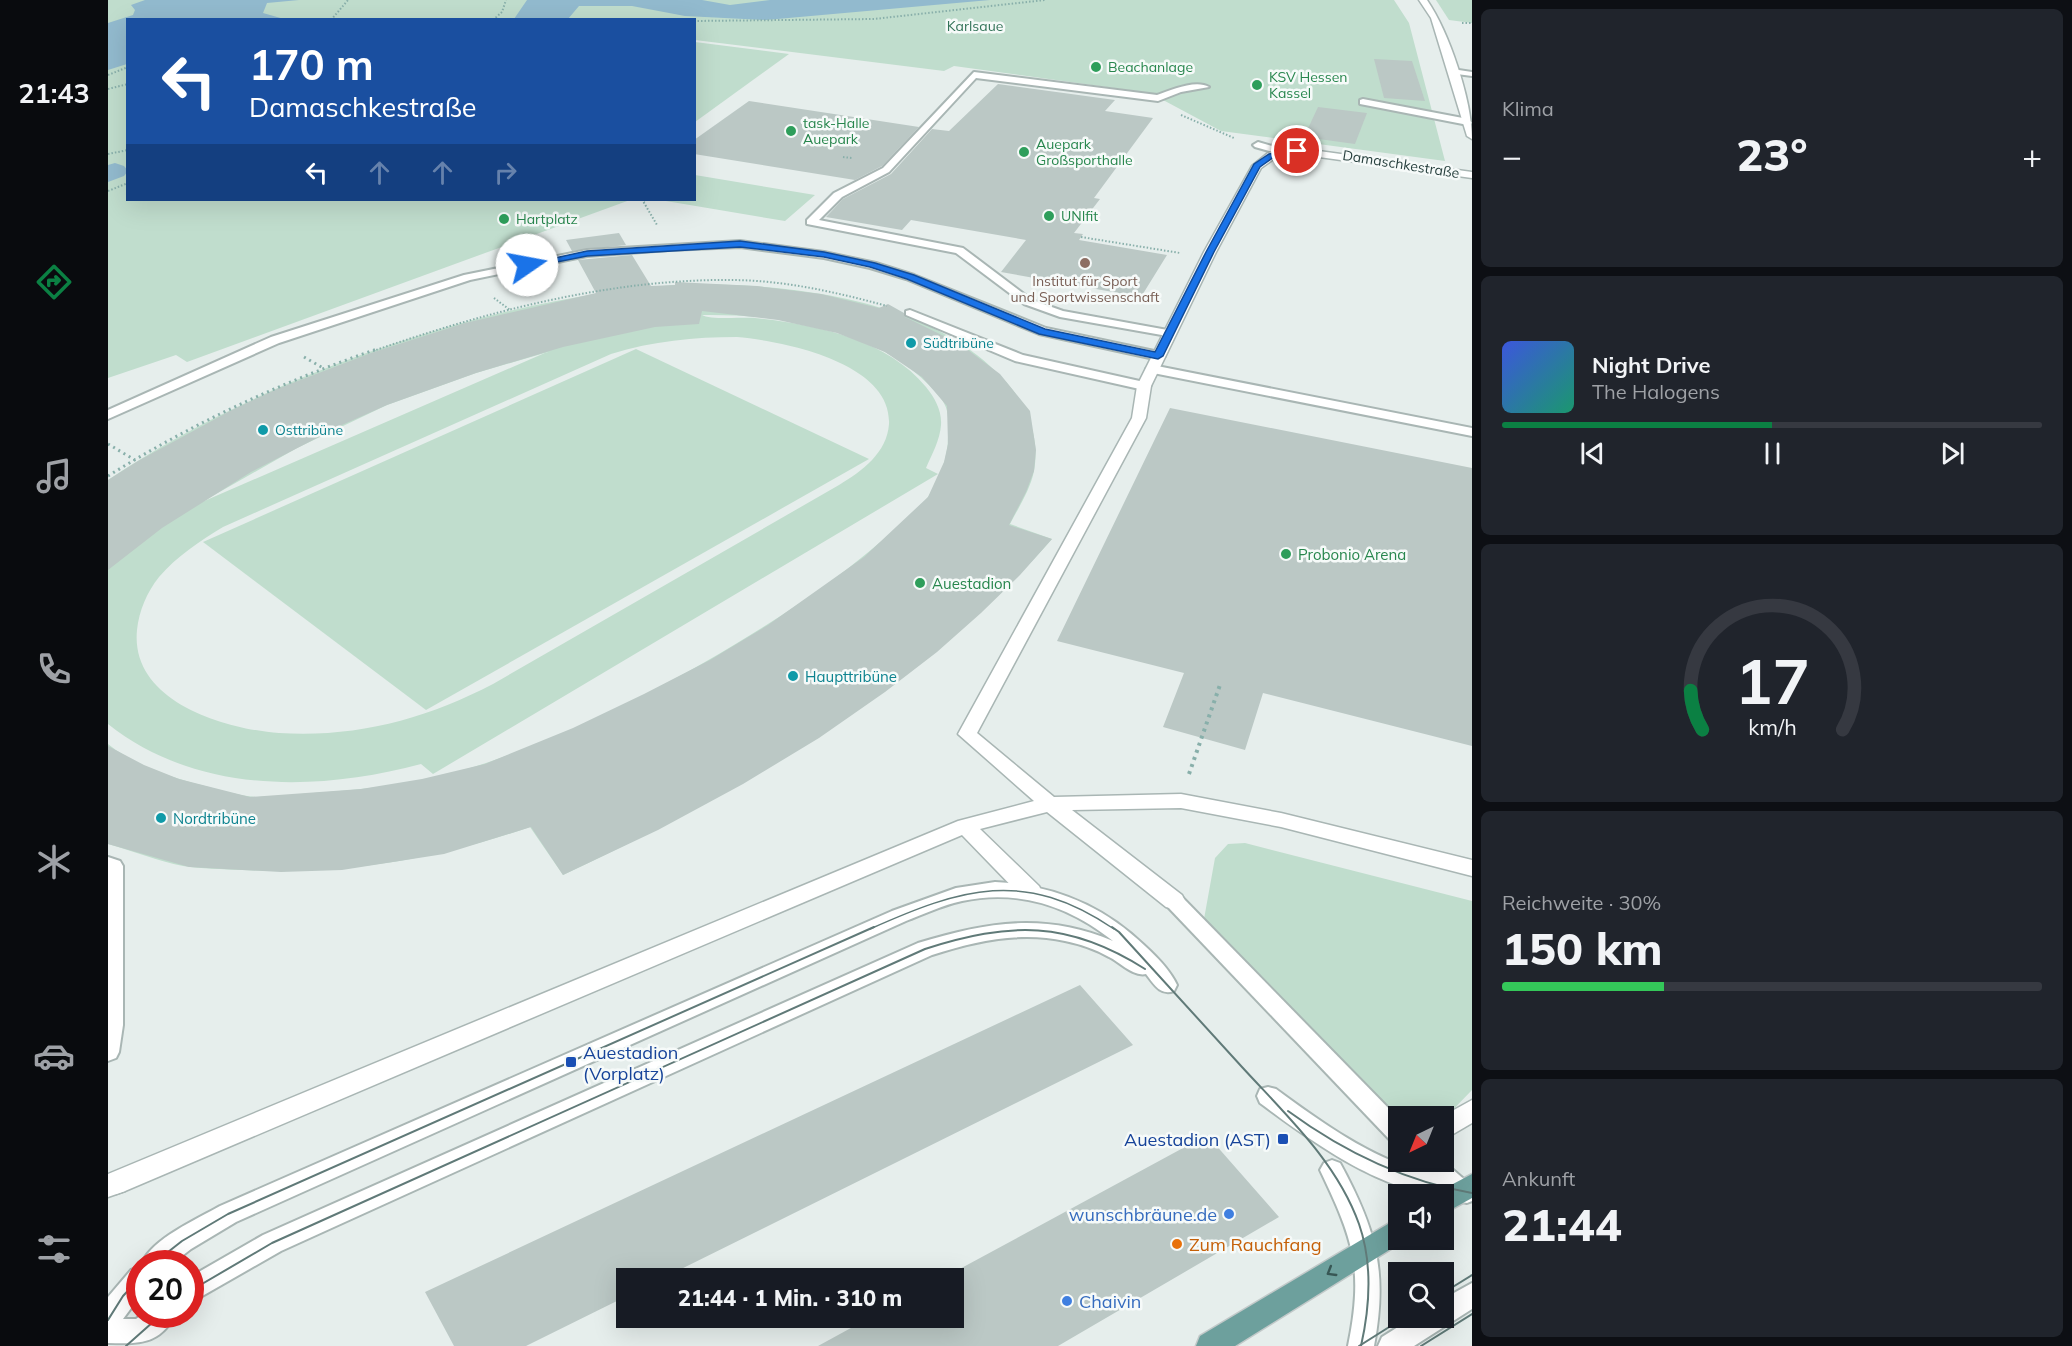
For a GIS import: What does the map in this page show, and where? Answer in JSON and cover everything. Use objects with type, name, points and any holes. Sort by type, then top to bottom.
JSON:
[{"type":"main road","points":[[1210,1346],[1388,1236]]},
{"type":"street","points":[[1423,0],[1436,18],[1452,71],[1468,102],[1468,122],[1472,136]]},
{"type":"street","name":"Damaschkestraße","points":[[1050,804],[967,734],[1139,418],[1144,386],[1158,356],[1207,258],[1257,166],[1262,160],[1283,152],[1320,152],[1472,175]]},
{"type":"street","points":[[112,1184],[965,826],[1050,804],[1181,801],[1281,820],[1472,868]]},
{"type":"street","points":[[1050,804],[1174,901]]},
{"type":"street","points":[[965,826],[1031,892]]},
{"type":"street","points":[[1454,1122],[1472,1110]]},
{"type":"lane","points":[[1452,71],[1472,74]]},
{"type":"lane","points":[[1169,334],[1060,314],[1028,302],[959,250],[811,222],[838,195],[886,170],[974,75],[1158,98],[1179,90],[1205,87]]},
{"type":"lane","points":[[1363,102],[1468,122]]},
{"type":"lane","points":[[1258,145],[1283,152]]},
{"type":"lane","points":[[108,415],[275,340],[468,277],[587,253],[669,247],[740,244],[824,255],[872,265],[910,277],[1042,332],[1158,356]]},
{"type":"lane","points":[[910,313],[1019,358],[1144,386]]},
{"type":"lane","points":[[1152,369],[1472,432]]},
{"type":"lane","points":[[108,864],[113,866],[112,1025],[108,1052]]},
{"type":"lane","points":[[171,1250],[228,1214],[899,916],[964,893],[1008,890],[1031,892],[1073,905],[1098,917],[1119,932],[1167,985],[1134,961],[1105,946],[1063,932],[1027,928],[1002,929],[950,940],[925,949],[272,1243],[204,1283]]},
{"type":"lane","points":[[1174,901],[1388,1123]]},
{"type":"lane","points":[[1268,1096],[1300,1120],[1366,1160],[1401,1176],[1462,1193]]},
{"type":"lane","points":[[1332,1170],[1359,1226],[1365,1251],[1370,1282],[1361,1346]]},
{"type":"lane","points":[[1439,1172],[1462,1193]]},
{"type":"lane","points":[[108,1320],[126,1293]]},
{"type":"lane","points":[[1454,1306],[1472,1295]]},
{"type":"lane","points":[[108,1331],[134,1339],[146,1328]]},
{"type":"lane","points":[[1391,1346],[1420,1328]]},
{"type":"path","points":[[333,18],[348,0]]},
{"type":"path","points":[[495,18],[501,12],[506,0]]},
{"type":"path","points":[[696,21],[874,19],[1045,0]]},
{"type":"path","points":[[108,75],[126,68]]},
{"type":"path","points":[[108,89],[126,84]]},
{"type":"path","points":[[1183,116],[1220,134],[1258,145]]},
{"type":"path","points":[[108,154],[126,150]]},
{"type":"path","points":[[108,191],[126,184]]},
{"type":"path","points":[[1081,237],[1207,258]]},
{"type":"path","points":[[108,476],[228,409],[323,368],[465,322],[589,293],[656,284],[732,280],[832,291],[910,313]]},
{"type":"path","points":[[108,444],[135,460]]},
{"type":"path","points":[[1181,801],[1221,682]]},
{"type":"green space","name":"Karlsaue","points":[[108,0],[1394,0],[1409,23],[1445,161],[1221,131],[1150,93],[954,66],[944,71],[696,40],[696,18],[126,18],[126,201],[627,201],[187,362],[176,355],[108,378]]},
{"type":"green space","points":[[1436,0],[1472,0],[1472,23],[1449,20]]},
{"type":"green space","points":[[696,42],[789,54],[696,121]]},
{"type":"green space","points":[[696,175],[815,195],[785,221],[666,201],[696,201]]},
{"type":"green space","name":"Auestadion","points":[[690,284],[773,288],[817,293],[860,302],[902,315],[941,332],[977,355],[1007,383],[1021,402],[1034,435],[1034,471],[1030,485],[1010,524],[1052,539],[1000,594],[944,644],[886,690],[826,732],[698,807],[563,875],[530,827],[494,839],[423,856],[388,863],[317,870],[280,871],[190,867],[108,844],[108,744],[140,764],[164,774],[189,782],[258,797],[388,786],[467,769],[567,732],[648,693],[727,650],[847,570],[911,516],[932,491],[940,476],[947,452],[947,411],[929,385],[906,365],[881,349],[823,328],[762,317],[702,315],[718,318],[755,318],[825,330],[870,346],[891,357],[910,370],[926,387],[937,405],[941,420],[940,431],[926,468],[938,474],[433,774],[421,764],[381,773],[299,782],[258,781],[218,775],[179,764],[142,747],[108,724],[108,480],[170,442],[239,406],[311,374],[387,346],[464,322],[541,304],[617,291]],"holes":[[[721,337],[757,339],[806,350],[854,370],[873,385],[885,403],[889,424],[884,444],[872,460],[839,485],[493,684],[416,716],[389,724],[335,732],[307,734],[257,730],[233,725],[185,707],[164,693],[148,675],[139,655],[137,630],[147,595],[173,562],[197,543],[223,527],[611,354],[658,343]],[[545,353],[202,502],[297,448],[387,405],[476,373]]]},
{"type":"green space","points":[[636,349],[869,459],[426,710],[203,542]]},
{"type":"green space","points":[[1245,843],[1472,901],[1472,1090],[1454,1109],[1454,1106],[1388,1106],[1388,1112],[1204,919],[1215,858],[1228,844]]},
{"type":"water","points":[[145,0],[299,0],[267,3],[263,13],[280,18],[126,18],[126,64],[108,70],[108,23],[133,15],[135,10],[131,5]]},
{"type":"water","points":[[527,0],[702,0],[730,5],[770,0],[990,0],[766,20],[685,16],[632,6],[579,6],[569,18],[515,18]]},
{"type":"building","name":"KSV Hessen Kassel","points":[[1374,59],[1412,61],[1425,101],[1384,98]]},
{"type":"building","name":"Auepark Großsporthalle","points":[[998,84],[1115,100],[1105,111],[1153,118],[1094,198],[1100,199],[1074,233],[1083,234],[1079,240],[1167,255],[1141,297],[1001,272],[1026,240],[911,220],[902,230],[826,217],[843,199],[891,174],[932,129],[949,131]]},
{"type":"building","name":"task-Halle Auepark","points":[[749,101],[919,127],[882,166],[855,180],[696,154],[696,139]]},
{"type":"building","points":[[1318,107],[1367,113],[1355,144],[1304,137]]},
{"type":"building","points":[[619,233],[626,245],[572,251],[566,240]]},
{"type":"building","name":"Auestadion","points":[[632,255],[651,286],[675,285],[675,282],[757,286],[821,294],[879,308],[888,304],[904,313],[905,317],[960,344],[1000,374],[1030,411],[1036,450],[1034,471],[1009,525],[1052,539],[1020,575],[937,652],[819,738],[743,784],[658,830],[563,875],[531,827],[444,854],[342,870],[281,872],[189,867],[108,844],[108,746],[144,765],[179,779],[250,797],[361,789],[422,779],[485,764],[573,728],[710,660],[768,625],[864,557],[928,497],[944,462],[948,444],[947,406],[922,377],[885,352],[837,333],[778,320],[702,311],[699,324],[655,327],[563,347],[476,373],[387,405],[342,425],[251,472],[162,528],[108,570],[108,480],[138,461],[230,411],[277,389],[371,353],[465,323],[596,293],[578,260]]},
{"type":"building","name":"Probonio Arena","points":[[1170,408],[1472,468],[1472,746],[1263,693],[1245,750],[1163,727],[1184,673],[1057,641]]},
{"type":"building","points":[[1080,985],[1133,1045],[683,1268],[616,1268],[616,1301],[526,1346],[454,1346],[425,1292]]},
{"type":"building","points":[[1207,1135],[1279,1217],[1058,1346],[818,1346],[851,1328],[964,1328],[964,1268],[961,1268]]},
{"type":"waterway","points":[[108,174],[115,171]]},
{"type":"tram line","points":[[870,929],[934,903],[964,895],[993,891],[1022,891],[1051,897],[1081,910],[1114,929]]},
{"type":"tram line","points":[[171,1250],[228,1214],[874,927]]},
{"type":"tram line","points":[[1112,927],[1293,1121],[1338,1180],[1359,1224],[1366,1254],[1369,1285],[1361,1345]]},
{"type":"tram line","points":[[204,1283],[272,1243],[925,949],[984,934],[1038,930],[1090,941],[1145,969]]},
{"type":"tram line","points":[[1288,1111],[1309,1126],[1375,1163],[1422,1181],[1472,1193]]},
{"type":"tram line","points":[[1454,1286],[1472,1275]]},
{"type":"tram line","points":[[108,1320],[126,1293]]},
{"type":"tram line","points":[[1421,1346],[1472,1314]]},
{"type":"tram line","points":[[126,1346],[146,1328]]},
{"type":"tram line","points":[[1361,1345],[1388,1328]]},
{"type":"place","name":"Beachanlage","points":[[1096,67]]},
{"type":"place","name":"KSV Hessen Kassel","points":[[1257,85]]},
{"type":"place","name":"task-Halle Auepark","points":[[791,131]]},
{"type":"place","name":"Auepark Großsporthalle","points":[[1024,152]]},
{"type":"place","name":"UNIfit","points":[[1049,216]]},
{"type":"place","name":"Hartplatz","points":[[504,219]]},
{"type":"place","name":"Institut für Sport und Sportwissenschaft","points":[[1085,263]]},
{"type":"place","name":"Südtribüne","points":[[911,343]]},
{"type":"place","name":"Osttribüne","points":[[263,430]]},
{"type":"place","name":"Probonio Arena","points":[[1286,554]]},
{"type":"place","name":"Auestadion","points":[[920,583]]},
{"type":"place","name":"Haupttribüne","points":[[793,676]]},
{"type":"place","name":"Nordtribüne","points":[[161,818]]},
{"type":"place","name":"Auestadion (Vorplatz)","points":[[571,1062]]},
{"type":"place","name":"Auestadion (AST)","points":[[1283,1139]]},
{"type":"place","name":"wunschbräune.de","points":[[1229,1214]]},
{"type":"place","name":"Zum Rauchfang","points":[[1177,1244]]},
{"type":"place","name":"Chaivin","points":[[1067,1301]]},
{"type":"route","points":[[527,265],[587,253],[740,244],[824,255],[872,265],[910,277],[1042,332],[1158,356],[1210,252],[1257,166],[1262,160],[1272,155],[1297,151]]}]
